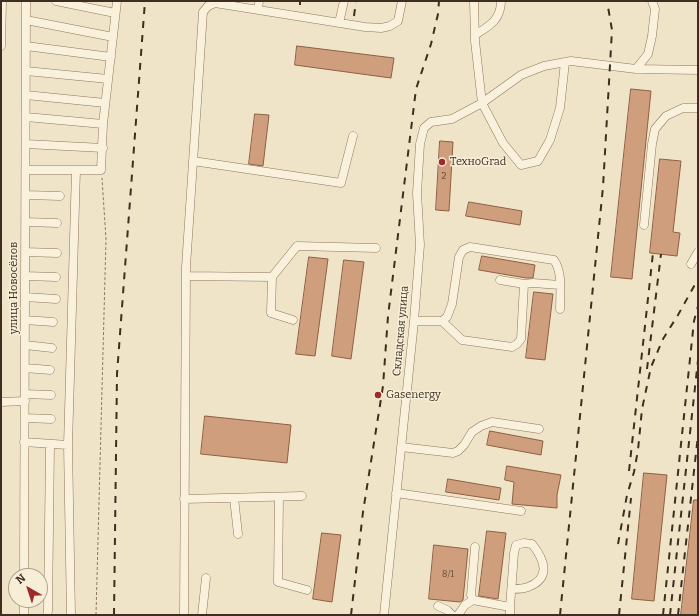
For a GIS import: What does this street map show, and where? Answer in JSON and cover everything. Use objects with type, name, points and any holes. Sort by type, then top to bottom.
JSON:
[{"type":"street","points":[[1,46],[2,1]]},
{"type":"street","name":"улица Новосёлов","points":[[24,568],[26,1]]},
{"type":"street","points":[[56,1],[115,13]]},
{"type":"street","points":[[26,170],[102,170],[103,124],[116,1]]},
{"type":"street","points":[[340,23],[344,1]]},
{"type":"street","points":[[184,615],[186,276],[203,12],[208,6],[215,3],[258,5],[340,23],[376,27],[390,26],[398,21],[402,1]]},
{"type":"street","points":[[474,1],[475,35],[482,104],[503,143],[521,165],[538,161],[550,140],[560,108],[565,62]]},
{"type":"street","points":[[475,35],[495,21],[501,7],[501,1]]},
{"type":"street","points":[[636,68],[648,54],[656,9],[652,1]]},
{"type":"street","points":[[26,20],[113,36]]},
{"type":"street","points":[[26,46],[111,57]]},
{"type":"street","name":"Складская улица","points":[[384,615],[414,321],[420,245],[417,193],[420,144],[424,128],[431,122],[452,118],[482,104],[522,75],[544,66],[572,60],[636,68],[698,70]]},
{"type":"street","points":[[26,71],[108,79]]},
{"type":"street","points":[[26,95],[106,103]]},
{"type":"street","points":[[644,225],[652,144],[655,129],[666,116],[683,108],[698,108]]},
{"type":"street","points":[[26,117],[103,124]]},
{"type":"street","points":[[193,161],[341,183],[353,136]]},
{"type":"street","points":[[26,144],[103,148]]},
{"type":"street","points":[[71,615],[68,445],[76,170]]},
{"type":"street","points":[[26,195],[60,196]]},
{"type":"street","points":[[26,222],[57,224]]},
{"type":"street","points":[[293,320],[271,313],[272,277],[297,246],[376,248]]},
{"type":"street","points":[[414,321],[442,321],[447,317],[452,304],[459,257],[463,250],[470,247],[554,260],[557,265],[560,284],[560,309]]},
{"type":"street","points":[[25,252],[57,253]]},
{"type":"street","points":[[690,264],[698,252]]},
{"type":"street","points":[[25,276],[56,278]]},
{"type":"street","points":[[186,276],[272,277]]},
{"type":"street","points":[[500,280],[524,284],[560,284]]},
{"type":"street","points":[[442,321],[462,340],[512,347],[521,339],[524,284]]},
{"type":"street","points":[[25,297],[56,299]]},
{"type":"street","points":[[25,320],[54,322]]},
{"type":"street","points":[[25,345],[52,348]]},
{"type":"street","points":[[25,368],[50,370]]},
{"type":"street","points":[[1,402],[25,397],[51,395]]},
{"type":"street","points":[[25,418],[51,419]]},
{"type":"street","points":[[400,447],[453,453],[458,451],[464,445],[472,432],[481,426],[492,422],[539,428]]},
{"type":"street","points":[[24,442],[68,445]]},
{"type":"street","points":[[47,615],[50,444]]},
{"type":"street","points":[[396,493],[521,511]]},
{"type":"street","points":[[184,499],[302,496]]},
{"type":"street","points":[[279,497],[278,582],[307,590]]},
{"type":"street","points":[[234,498],[238,534]]},
{"type":"street","points":[[458,615],[465,605],[473,600],[510,611],[514,553],[516,545],[524,543],[532,544],[539,553],[544,566],[542,575],[535,584],[526,588],[512,589]]},
{"type":"street","points":[[473,600],[471,595],[475,547]]},
{"type":"street","points":[[202,615],[206,578]]},
{"type":"street","points":[[438,606],[448,610],[452,615]]},
{"type":"path","points":[[96,615],[106,239],[102,170]]},
{"type":"building","points":[[297,46],[394,58],[391,78],[295,65]]},
{"type":"building","points":[[631,89],[651,91],[632,279],[611,277]]},
{"type":"building","points":[[255,114],[269,115],[263,166],[249,164]]},
{"type":"building","points":[[440,141],[453,142],[449,211],[436,210]]},
{"type":"building","points":[[660,159],[681,161],[673,232],[680,233],[677,256],[650,253]]},
{"type":"building","points":[[469,202],[522,211],[520,225],[466,216]]},
{"type":"building","points":[[482,256],[535,265],[533,278],[479,270]]},
{"type":"building","points":[[309,257],[328,259],[315,356],[296,354]]},
{"type":"building","points":[[344,260],[364,262],[351,359],[332,356]]},
{"type":"building","points":[[534,292],[553,294],[545,360],[526,358]]},
{"type":"building","points":[[205,416],[291,425],[287,463],[201,454]]},
{"type":"building","points":[[490,431],[543,441],[541,455],[487,445]]},
{"type":"building","points":[[507,466],[561,475],[557,495],[557,508],[512,504],[514,482],[505,480]]},
{"type":"building","points":[[644,473],[667,475],[654,601],[632,599]]},
{"type":"building","points":[[448,479],[501,488],[499,500],[446,492]]},
{"type":"building","points":[[694,500],[698,500],[698,615],[681,615]]},
{"type":"building","points":[[487,531],[506,533],[498,599],[479,596]]},
{"type":"building","points":[[322,533],[341,535],[332,602],[313,599]]},
{"type":"building","points":[[434,545],[468,549],[463,600],[460,602],[429,599]]},
{"type":"railway","points":[[114,615],[117,374],[145,1]]},
{"type":"railway","points":[[354,16],[356,1]]},
{"type":"railway","points":[[351,615],[363,512],[383,386],[388,316],[416,89],[431,44],[438,14],[439,1]]},
{"type":"railway","points":[[560,615],[603,187],[612,30],[607,1]]},
{"type":"railway","points":[[629,471],[653,253]]},
{"type":"railway","points":[[647,369],[661,254]]},
{"type":"railway","points":[[618,544],[627,495],[634,472],[642,409],[651,367],[663,339],[698,279]]},
{"type":"railway","points":[[663,615],[694,321],[698,306]]},
{"type":"railway","points":[[670,615],[698,360]]},
{"type":"railway","points":[[678,615],[698,435]]},
{"type":"railway","points":[[619,615],[631,498]]},
{"type":"place","name":"ТехноGrad","points":[[442,162]]},
{"type":"place","name":"Gasenergy","points":[[378,395]]}]
